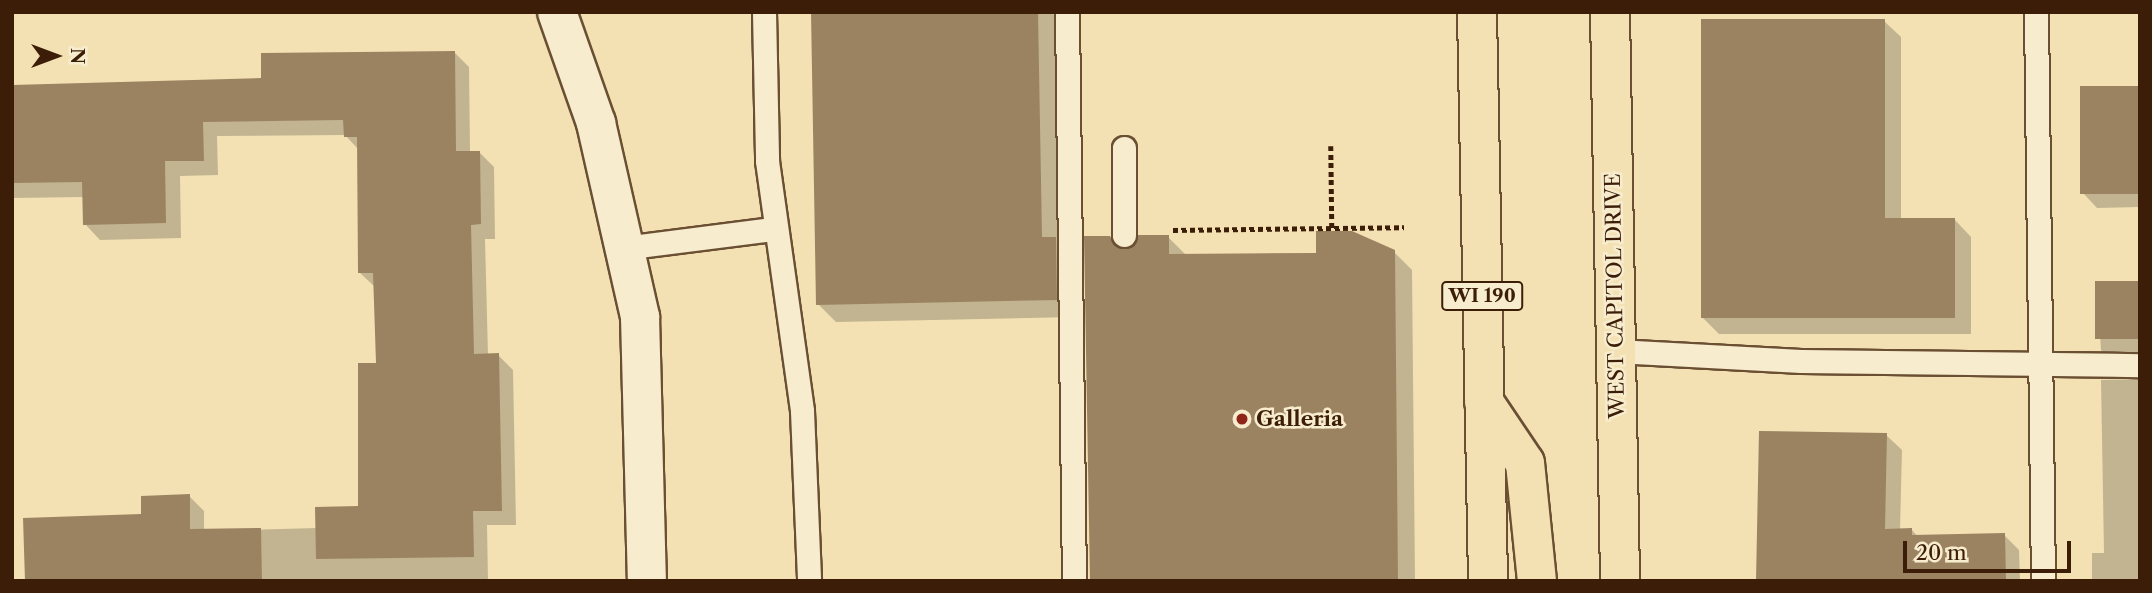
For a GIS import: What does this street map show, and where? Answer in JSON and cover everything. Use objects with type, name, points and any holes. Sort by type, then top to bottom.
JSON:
[{"type":"main road","name":"WI 190","points":[[1477,12],[1488,581]]},
{"type":"main road","name":"WEST CAPITOL DRIVE","points":[[1610,12],[1620,581]]},
{"type":"main road","points":[[1484,402],[1525,463],[1537,581]]},
{"type":"street","points":[[557,12],[596,123],[640,317],[647,581]]},
{"type":"lane","points":[[764,12],[767,162],[774,229],[802,411],[809,581]]},
{"type":"lane","points":[[1067,12],[1073,581]]},
{"type":"lane","points":[[2036,12],[2043,581]]},
{"type":"lane","points":[[1124,148],[1124,235]]},
{"type":"lane","points":[[624,248],[774,229]]},
{"type":"lane","points":[[1616,351],[1801,361],[2140,365]]},
{"type":"path","points":[[1331,146],[1332,228]]},
{"type":"path","points":[[1173,230],[1404,227]]},
{"type":"building","points":[[811,12],[1038,12],[1042,237],[1056,237],[1057,300],[816,305]]},
{"type":"building","points":[[1701,19],[1885,19],[1885,218],[1955,218],[1955,318],[1701,318]]},
{"type":"building","points":[[455,51],[456,151],[480,151],[481,224],[471,225],[474,354],[499,353],[502,511],[473,511],[474,557],[316,559],[315,507],[358,506],[358,363],[376,363],[373,273],[358,273],[357,137],[344,137],[343,120],[203,122],[204,161],[165,161],[166,223],[83,225],[82,182],[12,183],[12,85],[261,78],[261,53]]},
{"type":"building","points":[[2080,86],[2140,86],[2140,194],[2080,194]]},
{"type":"building","name":"Galleria","points":[[1316,231],[1352,231],[1395,250],[1398,581],[1090,581],[1084,236],[1110,236],[1116,247],[1125,249],[1138,235],[1169,235],[1169,254],[1316,253]]},
{"type":"building","points":[[2095,281],[2140,281],[2140,339],[2095,339]]},
{"type":"building","points":[[1759,431],[1887,433],[1885,529],[1912,528],[1912,535],[2005,533],[2006,581],[1756,581]]},
{"type":"building","points":[[190,494],[190,529],[261,528],[262,581],[25,581],[23,518],[141,514],[141,496]]},
{"type":"place","name":"Galleria","points":[[1242,419]]}]
